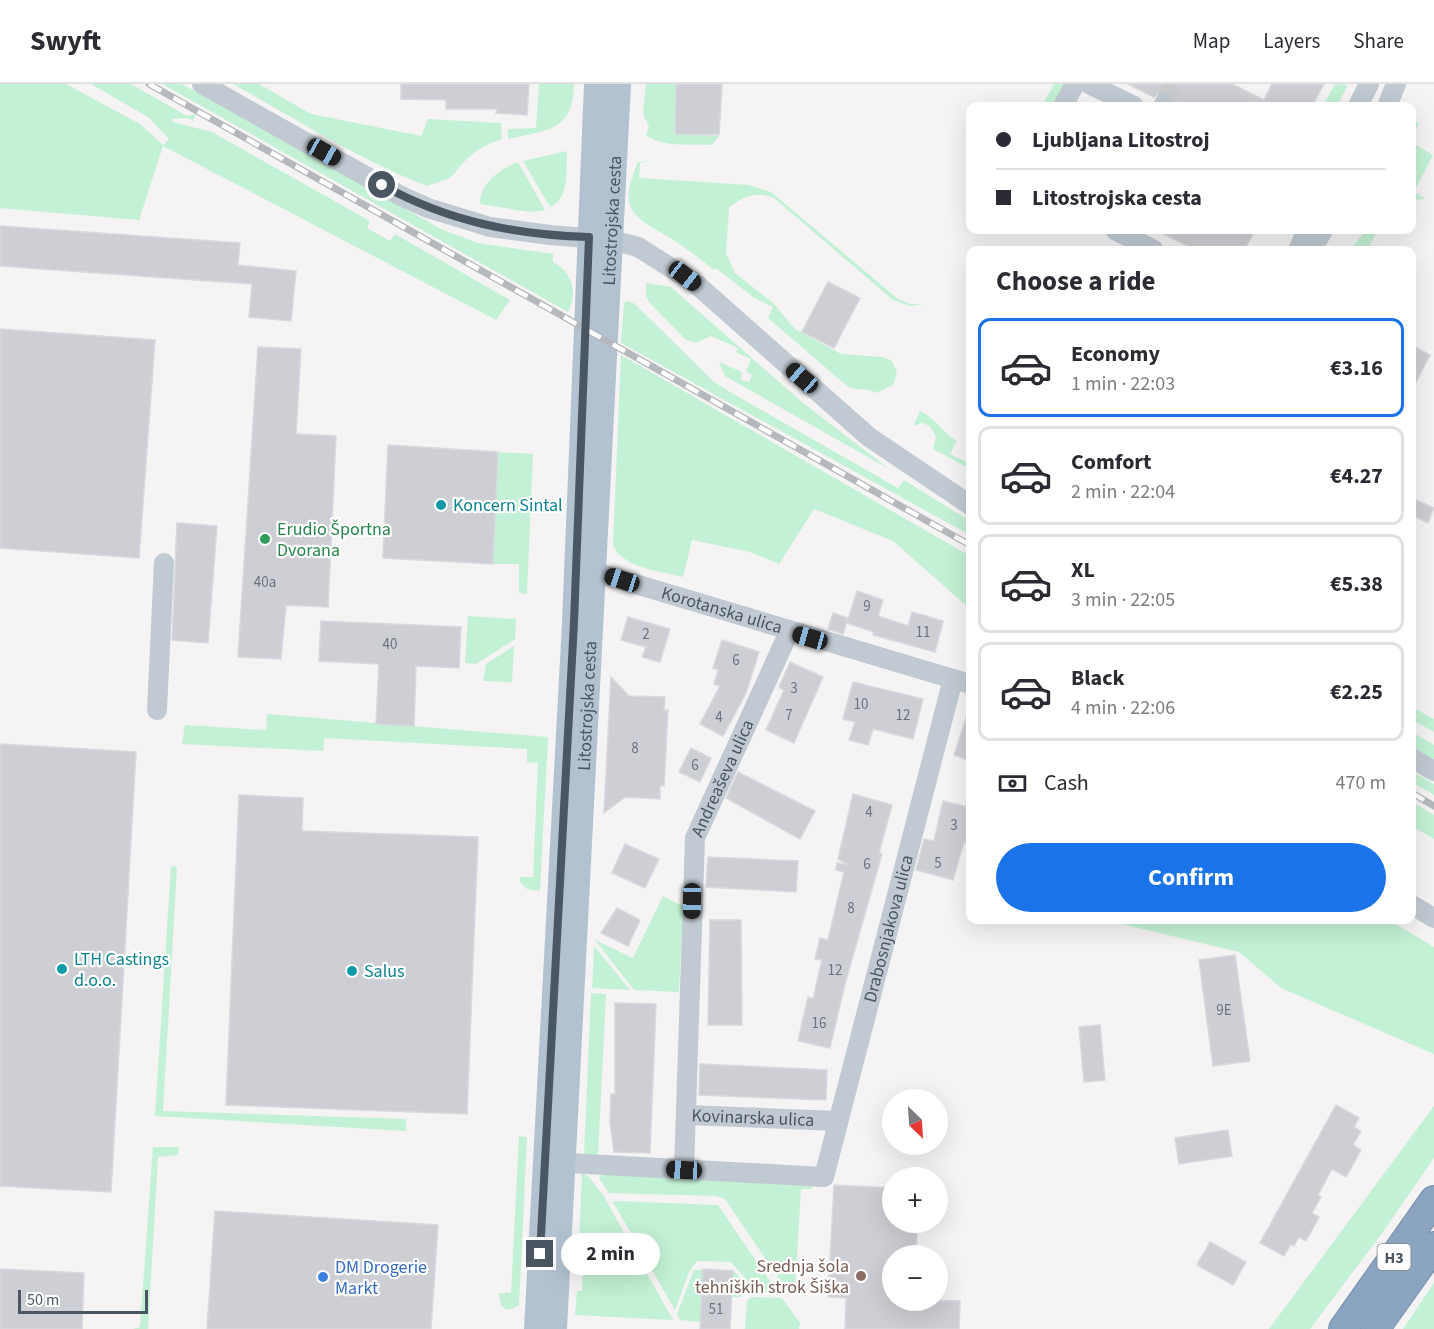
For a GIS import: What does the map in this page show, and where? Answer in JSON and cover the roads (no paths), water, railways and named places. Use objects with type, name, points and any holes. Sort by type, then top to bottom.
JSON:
[{"type":"highway","name":"H3","points":[[1353,1326],[1434,1200]]},
{"type":"highway","name":"H3","points":[[1353,1326],[1434,1246]]},
{"type":"main road","name":"Litostrojska cesta","points":[[555,1329],[555,1163],[600,238],[596,84]]},
{"type":"main road","name":"Litostrojska cesta","points":[[600,238],[619,84]]},
{"type":"main road","name":"Litostrojska cesta","points":[[536,1329],[555,1163]]},
{"type":"street","points":[[202,84],[401,196],[428,208],[490,227],[550,235],[600,238],[638,247],[685,276],[869,437],[966,502]]},
{"type":"street","points":[[1065,102],[1074,84]]},
{"type":"street","points":[[1089,84],[1126,102]]},
{"type":"street","points":[[1360,102],[1370,84]]},
{"type":"street","points":[[1370,102],[1379,84]]},
{"type":"street","points":[[1389,102],[1396,84]]},
{"type":"street","points":[[1123,234],[1146,246]]},
{"type":"street","points":[[157,710],[164,563]]},
{"type":"street","name":"Korotanska ulica","points":[[585,568],[789,632],[962,681]]},
{"type":"street","name":"Andreaševa ulica","points":[[687,1115],[695,838],[789,632]]},
{"type":"street","name":"Drabosnjakova ulica","points":[[684,1170],[824,1177],[962,681]]},
{"type":"street","points":[[1416,760],[1434,771]]},
{"type":"street","points":[[1416,908],[1434,918]]},
{"type":"street","name":"Kovinarska ulica","points":[[684,1170],[687,1115],[838,1121]]},
{"type":"street","points":[[555,1163],[684,1170]]},
{"type":"tunnel","points":[[1165,102],[1174,84]]},
{"type":"railway","points":[[149,84],[966,543]]},
{"type":"railway","points":[[1416,795],[1434,806]]},
{"type":"place","name":"Koncern Sintal","points":[[441,505]]},
{"type":"place","name":"Erudio Športna Dvorana","points":[[265,539]]},
{"type":"place","name":"LTH Castings d.o.o.","points":[[62,969]]},
{"type":"place","name":"Salus","points":[[352,971]]},
{"type":"place","name":"Srednja šola tehniških strok Šiška","points":[[861,1276]]},
{"type":"place","name":"DM Drogerie Markt","points":[[323,1277]]}]
